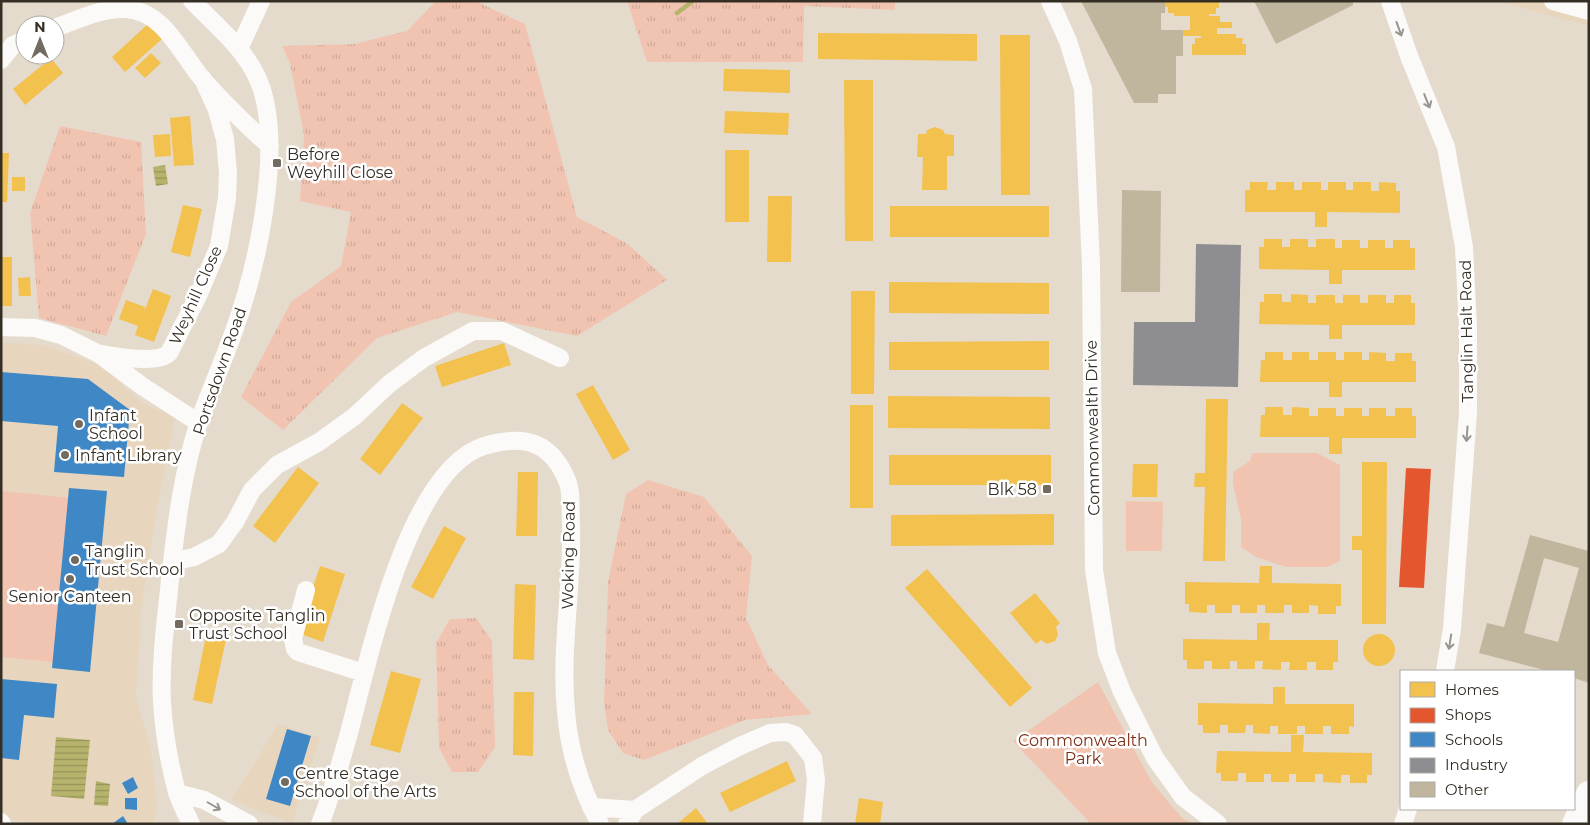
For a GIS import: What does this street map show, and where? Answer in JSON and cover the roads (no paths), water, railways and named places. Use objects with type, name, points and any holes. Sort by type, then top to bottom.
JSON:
[{"type":"highway","points":[[1575,824],[1589,794]]},
{"type":"street","name":"Portsdown Road","points":[[191,824],[177,793],[166,740],[162,700],[162,658],[178,509],[199,423],[236,326],[250,276],[266,193],[270,146],[264,97],[255,72],[239,49],[192,1]]},
{"type":"street","points":[[239,49],[261,1]]},
{"type":"street","name":"Commonwealth Drive","points":[[1050,1],[1068,41],[1083,89],[1091,265],[1094,570],[1107,653],[1122,692],[1155,758],[1183,797],[1218,824]]},
{"type":"street","name":"Tanglin Halt Road","points":[[1390,1],[1409,56],[1446,147],[1464,247],[1468,326],[1468,413],[1452,629],[1445,670]]},
{"type":"street","points":[[1553,1],[1589,11]]},
{"type":"street","name":"Weyhill Close","points":[[65,25],[102,12],[126,9],[143,13],[156,21],[170,35],[203,80],[247,127],[270,146]]},
{"type":"street","points":[[1,60],[15,44]]},
{"type":"street","name":"Weyhill Close","points":[[99,354],[147,359],[160,358],[170,353],[198,296],[219,246],[227,198],[225,139],[217,110],[203,80]]},
{"type":"street","name":"Weyhill Close","points":[[1,327],[36,328],[62,335],[99,354],[142,386],[199,423]]},
{"type":"street","points":[[172,562],[194,556],[219,544],[235,522],[252,490],[277,464],[319,442],[355,416],[389,384],[424,358],[473,331],[502,331],[560,358]]},
{"type":"street","name":"Woking Road","points":[[320,824],[346,740],[385,599],[406,544],[429,495],[452,465],[477,448],[501,441],[529,441],[544,448],[557,460],[569,485],[571,532],[569,596],[564,658],[566,712],[576,770],[600,824]]},
{"type":"street","points":[[306,590],[293,639],[295,649],[298,652],[364,673]]},
{"type":"street","points":[[591,807],[631,817],[702,766],[770,733],[786,732],[795,735],[813,758],[816,780],[812,824]]},
{"type":"street","points":[[177,793],[204,800],[249,824]]},
{"type":"street","points":[[1403,824],[1408,810]]},
{"type":"waterway","points":[[677,13],[693,1]]},
{"type":"place","name":"Before Weyhill Close","points":[[277,163]]},
{"type":"place","name":"Infant School","points":[[79,424]]},
{"type":"place","name":"Infant Library","points":[[65,455]]},
{"type":"place","name":"Blk 58","points":[[1047,489]]},
{"type":"place","name":"Tanglin Trust School","points":[[75,560]]},
{"type":"place","name":"Senior Canteen","points":[[70,579]]},
{"type":"place","name":"Opposite Tanglin Trust School","points":[[179,624]]},
{"type":"place","name":"Centre Stage School of the Arts","points":[[285,782]]},
{"type":"park label","name":"Commonwealth Park","points":[[1083,749]]}]
